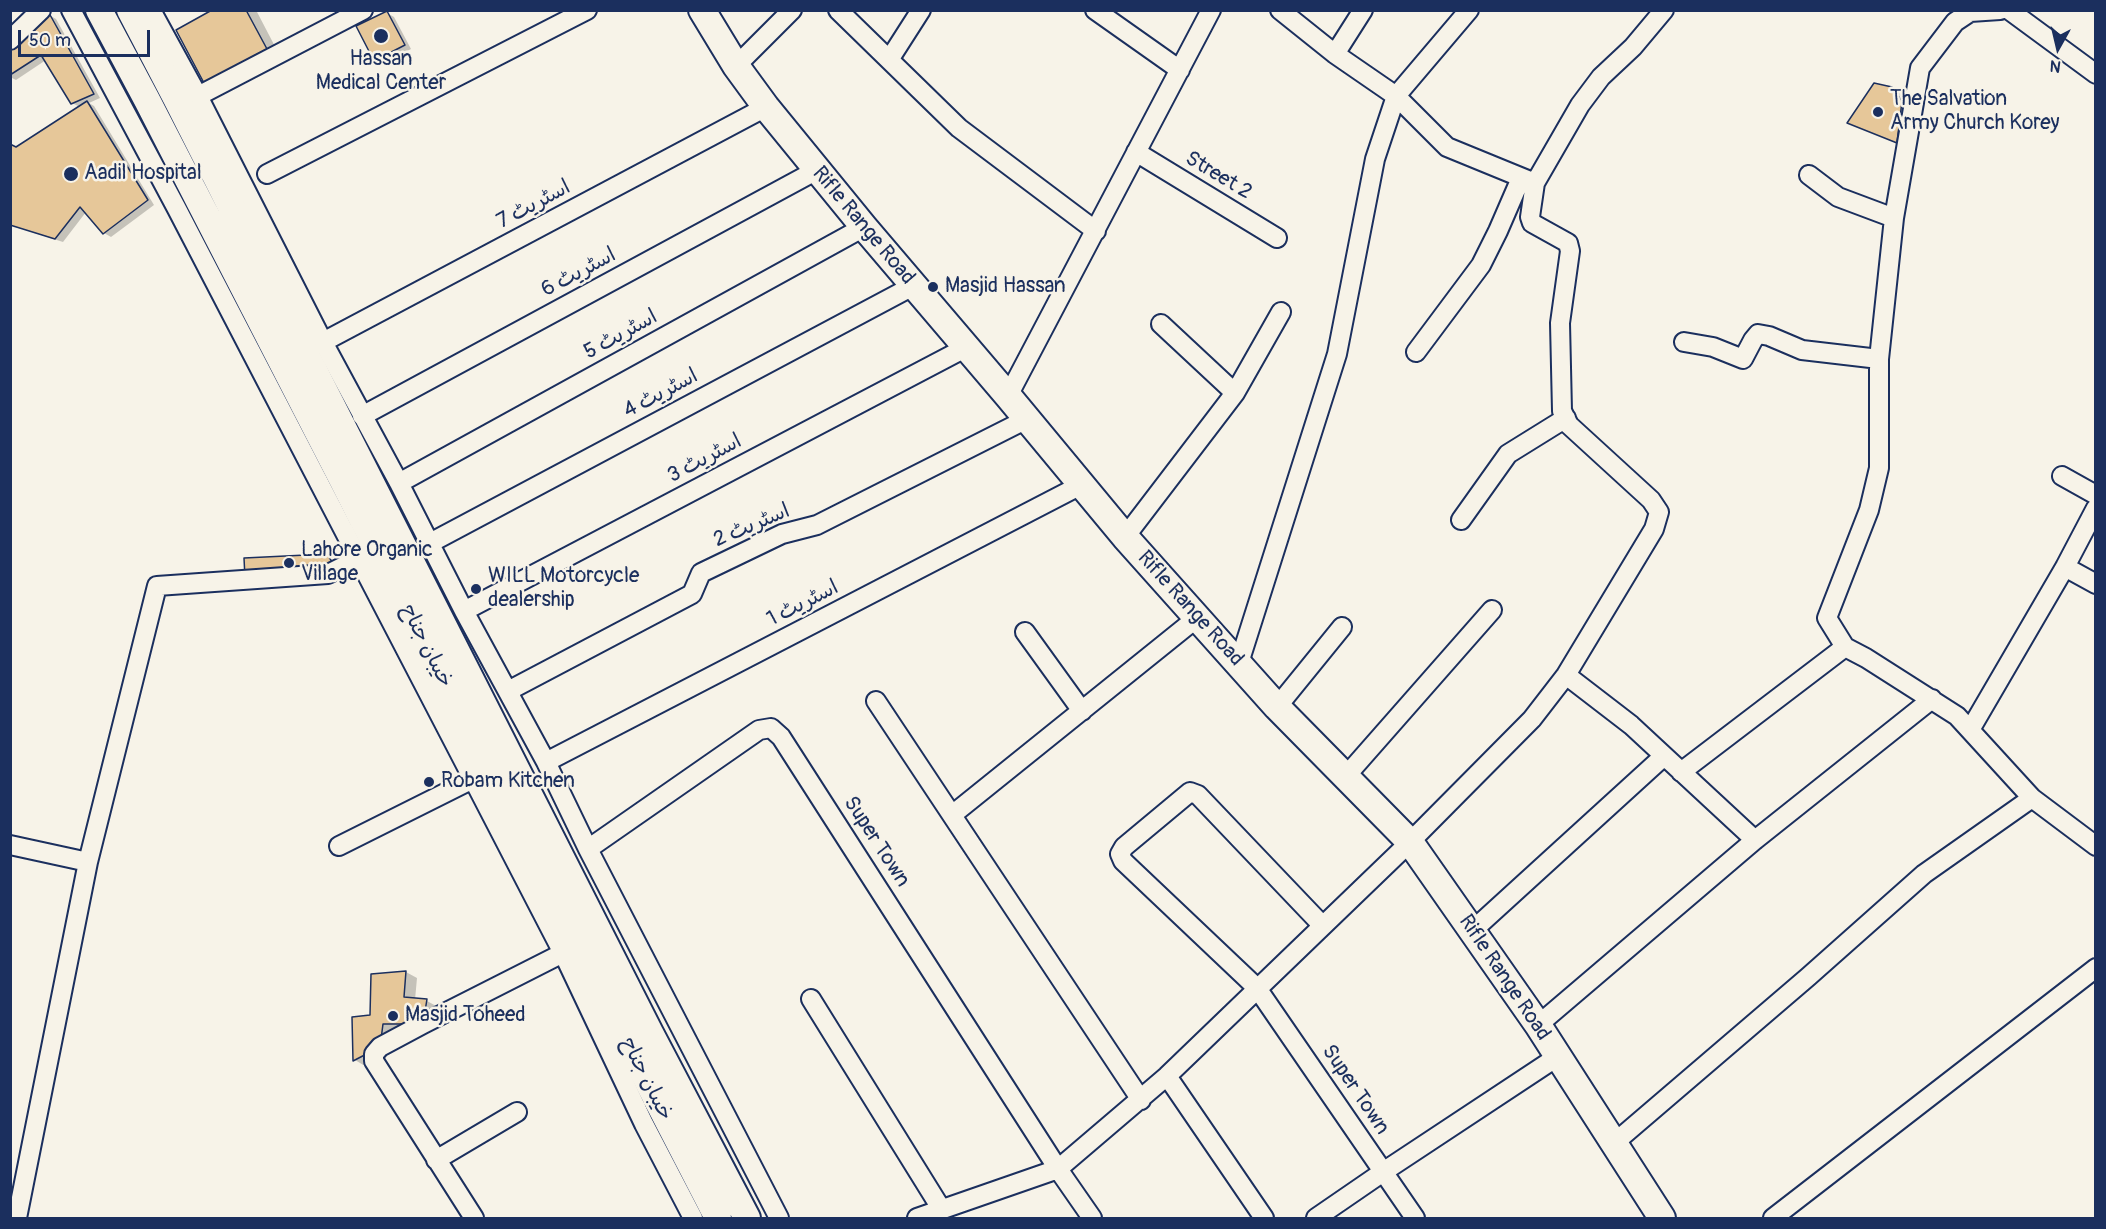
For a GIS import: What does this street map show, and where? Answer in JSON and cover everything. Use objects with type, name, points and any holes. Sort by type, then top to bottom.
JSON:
[{"type":"main road","name":"خیبان جناح","points":[[99,10],[153,110],[718,1218]]},
{"type":"main road","name":"خیبان جناح","points":[[130,10],[650,1033],[747,1218]]},
{"type":"main road","name":"Rifle Range Road","points":[[702,10],[736,66],[766,107],[913,286],[967,347],[1125,537],[1277,707],[1410,842],[1538,1025],[1662,1218]]},
{"type":"street","points":[[10,40],[41,10]]},
{"type":"street","points":[[71,10],[473,778],[563,953],[644,1124],[693,1218]]},
{"type":"street","points":[[151,10],[198,96],[323,342],[546,762],[588,849],[779,1218]]},
{"type":"street","points":[[198,96],[363,10]]},
{"type":"street","points":[[267,174],[587,10]]},
{"type":"street","points":[[736,66],[792,10]]},
{"type":"street","points":[[838,10],[959,128],[1096,231]]},
{"type":"street","points":[[889,60],[921,10]]},
{"type":"street","points":[[1095,10],[1180,70]]},
{"type":"street","points":[[1008,396],[1211,10]]},
{"type":"street","points":[[1280,10],[1335,54],[1396,96],[1447,147],[1528,181]]},
{"type":"street","points":[[1335,54],[1363,10]]},
{"type":"street","points":[[1239,663],[1337,354],[1376,159],[1396,96],[1469,10]]},
{"type":"street","points":[[1416,352],[1481,265],[1528,181],[1601,76],[1633,47],[1665,10]]},
{"type":"street","points":[[2000,10],[1970,12],[1955,22],[1920,68],[1894,218],[1879,359],[1879,468],[1869,510],[1827,618],[1845,647],[1957,716],[2032,798],[2096,846]]},
{"type":"street","points":[[2009,10],[2096,74]]},
{"type":"street","name":"اسٹریٹ 7","points":[[323,342],[766,107]]},
{"type":"street","name":"Street 2","points":[[1136,152],[1277,238]]},
{"type":"street","name":"اسٹریٹ 6","points":[[362,416],[817,170]]},
{"type":"street","points":[[1809,175],[1838,197],[1894,218]]},
{"type":"street","points":[[918,1218],[1059,1169],[1142,1100],[1410,842],[1532,719],[1566,675],[1654,529],[1659,512],[1651,500],[1569,424],[1562,411],[1560,323],[1570,251],[1568,243],[1532,223],[1528,181]]},
{"type":"street","name":"اسٹریٹ 5","points":[[399,483],[864,227]]},
{"type":"street","name":"اسٹریٹ 4","points":[[430,543],[913,286]]},
{"type":"street","points":[[1125,537],[1235,393],[1281,312]]},
{"type":"street","points":[[1161,324],[1235,393]]},
{"type":"street","points":[[1684,342],[1713,347],[1743,359],[1758,334],[1769,336],[1802,350],[1879,359]]},
{"type":"street","name":"اسٹریٹ 3","points":[[464,610],[967,347]]},
{"type":"street","points":[[1461,520],[1508,454],[1566,418]]},
{"type":"street","name":"اسٹریٹ 2","points":[[508,691],[692,594],[700,573],[782,534],[817,525],[1027,419]]},
{"type":"street","points":[[2062,476],[2096,495]]},
{"type":"street","name":"اسٹریٹ 1","points":[[546,762],[1081,485]]},
{"type":"street","points":[[1970,730],[2065,567],[2096,508]]},
{"type":"street","points":[[17,1218],[88,862],[157,586],[328,574],[358,560]]},
{"type":"street","points":[[2065,567],[2096,584]]},
{"type":"street","points":[[1346,776],[1492,610]]},
{"type":"street","points":[[951,815],[1198,617]]},
{"type":"street","points":[[1277,707],[1341,627]]},
{"type":"street","points":[[1025,632],[1082,711]]},
{"type":"street","points":[[1681,772],[1845,647]]},
{"type":"street","points":[[1566,675],[1631,725],[1755,840]]},
{"type":"street","points":[[1538,1025],[1755,840],[1932,699]]},
{"type":"street","points":[[876,701],[1142,1100]]},
{"type":"street","name":"Super Town","points":[[588,849],[759,730],[771,728],[781,737],[1059,1169]]},
{"type":"street","points":[[1472,931],[1664,756]]},
{"type":"street","points":[[339,846],[473,778]]},
{"type":"street","name":"Super Town","points":[[1323,925],[1198,795],[1190,792],[1124,847],[1120,854],[1123,861],[1257,988],[1415,1218]]},
{"type":"street","points":[[1613,1144],[1799,985],[1924,874],[2032,798]]},
{"type":"street","points":[[10,845],[88,862]]},
{"type":"street","points":[[474,1218],[374,1061],[374,1054],[380,1047],[423,1024],[563,953]]},
{"type":"street","points":[[1773,1218],[2096,968]]},
{"type":"street","points":[[811,999],[942,1210]]},
{"type":"street","points":[[1316,1218],[1557,1057]]},
{"type":"street","points":[[1167,1076],[1264,1218]]},
{"type":"street","points":[[436,1160],[517,1112]]},
{"type":"street","points":[[1059,1169],[1092,1218]]},
{"type":"building","points":[[212,10],[246,10],[267,49],[204,83],[176,30]]},
{"type":"building","name":"Hassan Medical Center","points":[[387,11],[405,45],[374,61],[356,26]]},
{"type":"building","points":[[49,13],[94,94],[71,104],[41,55],[10,75],[10,47]]},
{"type":"building","name":"The Salvation Army Church Korey","points":[[1874,83],[1892,87],[1902,101],[1897,143],[1847,123]]},
{"type":"building","name":"Aadil Hospital","points":[[87,101],[148,200],[103,234],[80,207],[55,239],[10,225],[10,144],[16,147]]},
{"type":"building","name":"Lahore Organic Village","points":[[327,554],[336,568],[245,578],[244,558]]},
{"type":"building","name":"Masjid Toheed","points":[[406,971],[404,997],[427,999],[423,1024],[383,1024],[380,1047],[353,1061],[352,1017],[370,1015],[371,974]]},
{"type":"place","name":"Hassan Medical Center","points":[[381,36]]},
{"type":"place","name":"The Salvation Army Church Korey","points":[[1878,112]]},
{"type":"place","name":"Aadil Hospital","points":[[71,174]]},
{"type":"place","name":"Masjid Hassan","points":[[933,287]]},
{"type":"place","name":"Lahore Organic Village","points":[[289,563]]},
{"type":"place","name":"WILL Motorcycle dealership","points":[[476,589]]},
{"type":"place","name":"Robam Kitchen","points":[[429,782]]},
{"type":"place","name":"Masjid Toheed","points":[[393,1016]]}]
